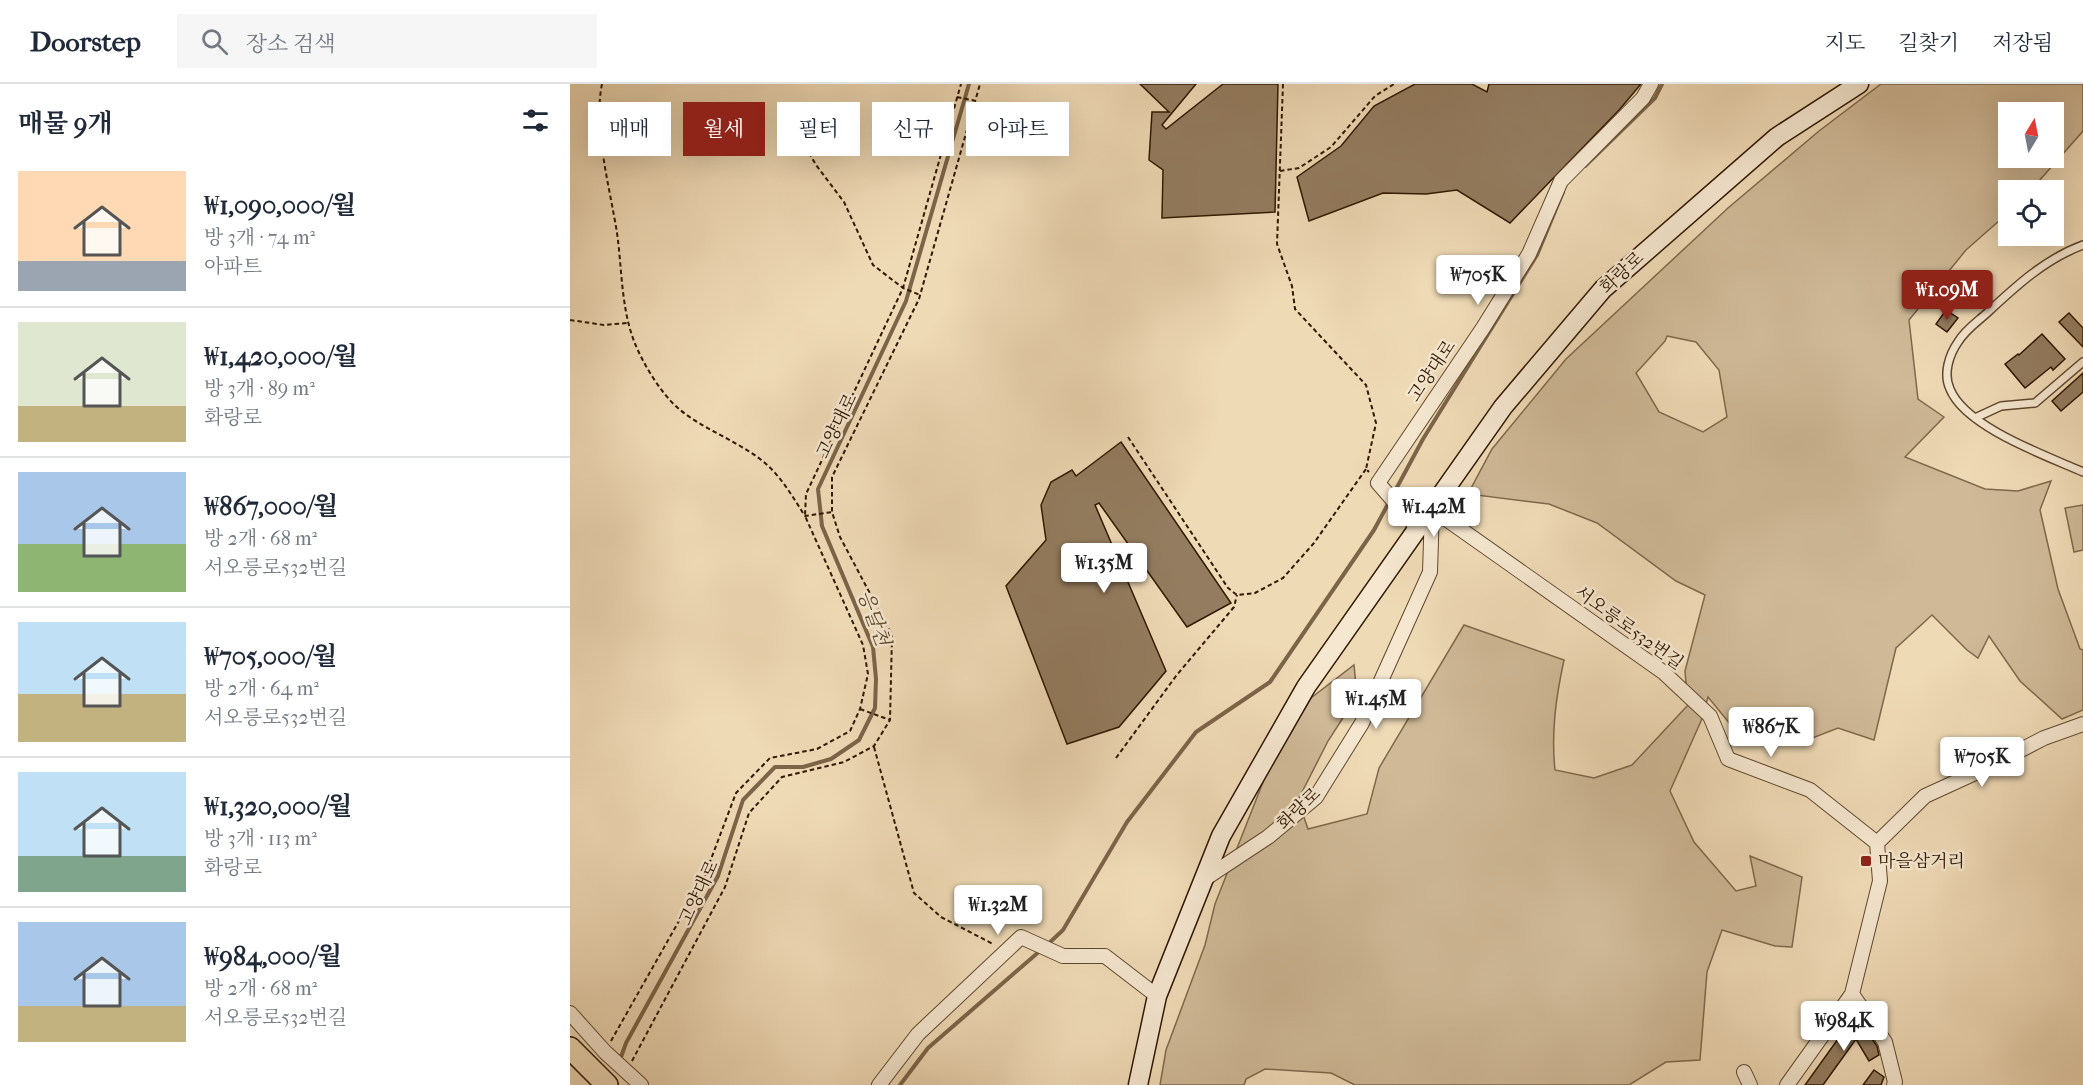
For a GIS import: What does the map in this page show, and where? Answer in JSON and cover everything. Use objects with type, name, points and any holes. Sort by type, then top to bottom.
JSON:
[{"type":"main road","name":"화랑로","points":[[1138,1085],[1156,996],[1221,836],[1306,687],[1503,407],[1603,289],[1777,137],[1859,84]]},
{"type":"main road","points":[[570,1048],[603,1081]]},
{"type":"street","name":"고양대로","points":[[1378,483],[1483,328],[1529,254],[1561,181],[1643,98],[1651,84]]},
{"type":"street","points":[[1378,483],[1418,529]]},
{"type":"street","name":"서오릉로532번길","points":[[1432,509],[1663,672],[1710,716],[1728,759],[1810,790],[1877,843]]},
{"type":"street","name":"화랑로","points":[[1203,880],[1268,837],[1316,797],[1357,732],[1430,572],[1432,509]]},
{"type":"street","points":[[1786,1085],[1852,994],[1880,881],[1877,843],[1925,796],[1984,770],[2044,738],[2083,724]]},
{"type":"street","points":[[879,1085],[918,1034],[1021,937],[1063,956],[1104,956],[1156,996]]},
{"type":"street","points":[[1852,994],[1885,1042],[1894,1085]]},
{"type":"street","points":[[570,1013],[608,1055],[641,1085]]},
{"type":"street","points":[[1744,1072],[1750,1085]]},
{"type":"lane","points":[[2083,245],[2056,257],[2012,289],[1964,333],[1957,343],[1947,372],[1950,391],[1975,418],[2013,441],[2083,472]]},
{"type":"lane","points":[[1975,418],[2001,406],[2035,403],[2083,363]]},
{"type":"path","points":[[602,84],[599,96],[600,129],[628,323],[634,344],[661,390],[679,409],[761,459],[780,478],[805,516],[830,512]]},
{"type":"path","name":"고양대로","points":[[608,1055],[705,875],[736,793],[770,758],[817,749],[850,731],[860,709],[868,674],[863,645],[805,516],[807,494],[903,288],[961,84]]},
{"type":"path","name":"고양대로","points":[[890,720],[892,635],[840,537],[830,512],[832,477],[920,295],[980,84]]},
{"type":"path","points":[[1128,437],[1228,588],[1237,595],[1255,593],[1283,578],[1314,543],[1366,469],[1376,423],[1366,385],[1296,309],[1292,286],[1277,244],[1283,84]]},
{"type":"path","points":[[1280,171],[1299,168],[1332,147],[1375,96],[1394,84]]},
{"type":"path","points":[[958,97],[976,101]]},
{"type":"path","points":[[811,156],[844,202],[873,265],[903,288],[920,295]]},
{"type":"path","points":[[570,320],[604,325],[628,323]]},
{"type":"path","points":[[1366,469],[1378,483]]},
{"type":"path","points":[[1116,758],[1176,676],[1234,607],[1237,595]]},
{"type":"path","points":[[860,709],[890,720],[874,746],[914,893],[941,917],[1006,950]]},
{"type":"path","name":"고양대로","points":[[626,1071],[726,886],[749,813],[782,777],[844,762],[874,746]]},
{"type":"shaded area","points":[[1881,84],[2083,84],[2083,131],[2064,153],[2064,102],[1998,102],[1998,168],[2050,168],[2040,180],[1998,180],[1998,222],[1966,250],[1909,320],[1918,399],[1944,417],[1905,457],[1985,489],[2018,491],[2051,481],[2040,510],[2058,589],[2080,649],[2083,650],[2083,710],[2062,719],[2020,681],[1989,636],[1978,658],[1932,615],[1896,648],[1874,740],[1838,728],[1797,744],[1740,736],[1708,697],[1701,721],[1670,791],[1694,842],[1736,891],[1756,886],[1750,856],[1802,877],[1792,947],[1775,946],[1722,930],[1707,972],[1700,1060],[1666,1062],[1629,1085],[1355,1085],[1331,1073],[1265,1069],[1246,1079],[1244,1085],[1160,1085],[1166,1050],[1205,945],[1215,904],[1269,767],[1311,698],[1354,665],[1357,696],[1328,741],[1298,800],[1308,829],[1367,814],[1379,768],[1464,625],[1564,660],[1555,715],[1555,770],[1594,778],[1632,765],[1688,705],[1685,671],[1705,595],[1676,581],[1597,523],[1549,504],[1468,494],[1492,449],[1566,359],[1728,208],[1819,131]],"holes":[[[1667,336],[1696,342],[1719,370],[1727,417],[1703,432],[1659,412],[1636,373]]]},
{"type":"shaded area","points":[[2083,505],[2083,550],[2074,552],[2065,508]]},
{"type":"building","points":[[1140,84],[1196,84],[1162,125],[1166,129],[1223,84],[1278,84],[1275,212],[1162,218],[1163,170],[1149,160],[1152,112],[1169,112]]},
{"type":"building","points":[[1415,84],[1472,84],[1487,92],[1489,84],[1641,84],[1620,109],[1510,223],[1457,190],[1426,194],[1383,193],[1309,221],[1297,177],[1341,146],[1374,106]]},
{"type":"building","points":[[1946,310],[1958,318],[1947,332],[1936,324]]},
{"type":"building","points":[[2069,313],[2083,328],[2083,347],[2059,322]]},
{"type":"building","points":[[2042,334],[2065,359],[2053,370],[2051,367],[2025,388],[2005,364],[2019,355]]},
{"type":"building","points":[[2083,373],[2083,392],[2061,411],[2052,401]]},
{"type":"building","points":[[1121,442],[1231,603],[1187,627],[1099,503],[1095,505],[1166,671],[1119,727],[1067,744],[1006,586],[1046,540],[1041,505],[1051,482],[1072,470],[1076,476]]},
{"type":"building","points":[[1858,1019],[1877,1046],[1879,1055],[1869,1061],[1856,1039],[1823,1085],[1805,1085],[1848,1025]]},
{"type":"building","points":[[1874,1070],[1884,1077],[1881,1085],[1863,1085]]},
{"type":"waterway","name":"응달천","points":[[620,1060],[626,1043],[718,876],[743,800],[775,767],[803,767],[831,759],[859,740],[875,708],[876,679],[873,647],[822,526],[818,489],[906,301],[969,84]]},
{"type":"waterway","points":[[1585,166],[1655,98],[1662,84]]},
{"type":"waterway","points":[[1047,945],[1063,930],[1127,822],[1196,732],[1270,682],[1374,530],[1423,439],[1537,255],[1563,192]]},
{"type":"waterway","points":[[900,1085],[928,1048],[1041,950]]},
{"type":"place","name":"마을삼거리","points":[[1866,861]]}]
